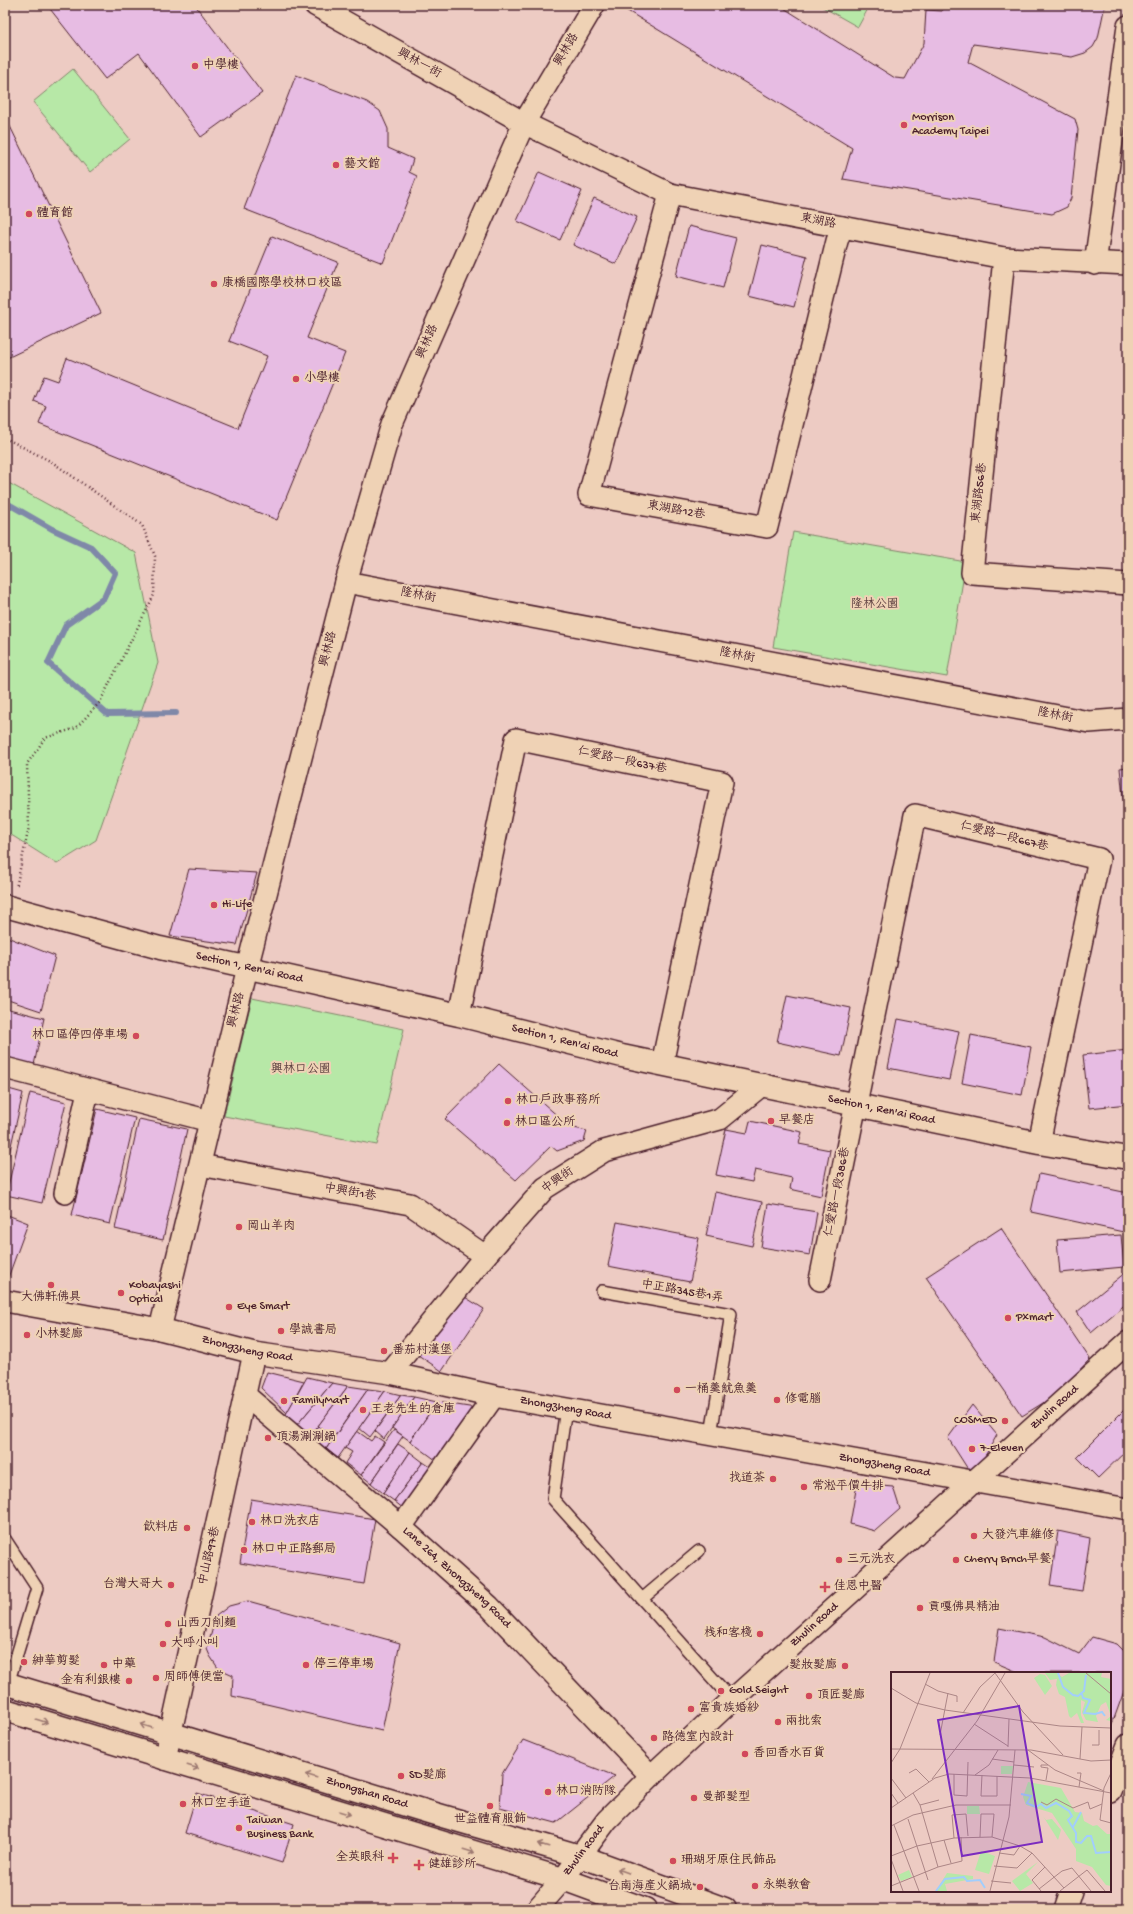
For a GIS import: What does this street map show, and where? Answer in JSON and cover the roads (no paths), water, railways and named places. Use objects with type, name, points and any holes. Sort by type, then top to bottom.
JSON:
[{"type":"main road","name":"Section 1, Ren'ai Road","points":[[8,907],[160,948],[459,1015],[622,1056],[763,1084],[855,1105],[1039,1143],[1128,1158]]},
{"type":"main road","name":"Zhongshan Road","points":[[6,1684],[432,1813],[580,1856],[725,1909]]},
{"type":"main road","points":[[5,1710],[563,1879],[645,1909]]},
{"type":"street","name":"興林一街","points":[[315,5],[524,123]]},
{"type":"street","name":"興林路","points":[[160,1329],[248,968],[346,582],[392,424],[524,123],[594,5]]},
{"type":"street","points":[[1095,264],[1128,26]]},
{"type":"street","name":"東湖路","points":[[524,123],[670,194],[1004,258],[1095,264],[1128,264]]},
{"type":"street","name":"東湖路12巷","points":[[670,194],[589,495],[767,527],[842,227]]},
{"type":"street","name":"東湖路56巷","points":[[1004,258],[972,573],[1128,584]]},
{"type":"street","name":"隆林街","points":[[346,582],[1089,722],[1128,719]]},
{"type":"street","name":"仁愛路一段637巷","points":[[459,1015],[516,739],[722,782],[662,1064]]},
{"type":"street","name":"仁愛路一段667巷","points":[[855,1105],[916,815],[1098,859],[1039,1143]]},
{"type":"street","points":[[5,1068],[88,1091],[210,1121]]},
{"type":"street","name":"中興街","points":[[390,1373],[485,1256],[545,1188],[604,1151],[720,1119],[763,1084]]},
{"type":"street","points":[[65,1193],[88,1091]]},
{"type":"street","name":"仁愛路一段386巷","points":[[820,1280],[855,1105]]},
{"type":"street","name":"中興街1巷","points":[[200,1165],[410,1204],[485,1256]]},
{"type":"street","name":"Zhongzheng Road","points":[[5,1302],[160,1329],[254,1353],[390,1373],[494,1396],[1128,1509]]},
{"type":"street","name":"Zhulin Road","points":[[537,1909],[563,1879],[606,1820],[651,1776],[732,1700],[1128,1342]]},
{"type":"street","name":"中山路97巷","points":[[165,1759],[246,1396],[254,1353]]},
{"type":"street","name":"Lane 264, Zhongzheng Road","points":[[246,1396],[401,1527],[489,1606],[651,1776]]},
{"type":"street","points":[[401,1527],[494,1396]]},
{"type":"street","points":[[1111,1788],[1128,1745]]},
{"type":"street","points":[[1065,1909],[1072,1892]]},
{"type":"lane","name":"中正路345巷1弄","points":[[602,1291],[731,1314],[711,1434]]},
{"type":"lane","points":[[566,1408],[553,1499],[732,1700]]},
{"type":"lane","points":[[5,1539],[37,1588],[6,1684]]},
{"type":"lane","points":[[642,1599],[699,1551]]},
{"type":"waterway","points":[[5,502],[52,529],[91,547],[115,573],[104,598],[66,625],[48,663],[107,714],[176,713]]},
{"type":"place","name":"中學樓","points":[[195,66]]},
{"type":"place","name":"Morrison Academy Taipei","points":[[904,125]]},
{"type":"place","name":"藝文館","points":[[336,165]]},
{"type":"place","name":"體育館","points":[[29,214]]},
{"type":"place","name":"康橋國際學校林口校區","points":[[214,284]]},
{"type":"place","name":"小學樓","points":[[296,379]]},
{"type":"place","name":"Hi-Life","points":[[214,905]]},
{"type":"place","name":"林口區停四停車場","points":[[136,1036]]},
{"type":"place","name":"林口戶政事務所","points":[[508,1101]]},
{"type":"place","name":"早餐店","points":[[771,1121]]},
{"type":"place","name":"林口區公所","points":[[507,1123]]},
{"type":"place","name":"岡山羊肉","points":[[239,1227]]},
{"type":"place","name":"大佛軒佛具","points":[[51,1285]]},
{"type":"place","name":"Kobayashi Optical","points":[[121,1293]]},
{"type":"place","name":"Eye Smart","points":[[229,1307]]},
{"type":"place","name":"Pxmart","points":[[1008,1318]]},
{"type":"place","name":"學誠書局","points":[[281,1331]]},
{"type":"place","name":"小林髮廊","points":[[27,1335]]},
{"type":"place","name":"番茄村漢堡","points":[[384,1351]]},
{"type":"place","name":"一桶羹魷魚羹","points":[[677,1390]]},
{"type":"place","name":"修電腦","points":[[777,1400]]},
{"type":"place","name":"FamilyMart","points":[[284,1401]]},
{"type":"place","name":"王老先生的倉庫","points":[[363,1410]]},
{"type":"place","name":"COSMED","points":[[1005,1421]]},
{"type":"place","name":"頂湯涮涮鍋","points":[[268,1438]]},
{"type":"place","name":"7-Eleven","points":[[972,1449]]},
{"type":"place","name":"找道茶","points":[[773,1479]]},
{"type":"place","name":"常淞平價牛排","points":[[804,1487]]},
{"type":"place","name":"林口洗衣店","points":[[252,1522]]},
{"type":"place","name":"飲料店","points":[[187,1528]]},
{"type":"place","name":"大發汽車維修","points":[[974,1536]]},
{"type":"place","name":"林口中正路郵局","points":[[244,1550]]},
{"type":"place","name":"三元洗衣","points":[[839,1560]]},
{"type":"place","name":"Cherry Brnch早餐","points":[[956,1560]]},
{"type":"place","name":"台灣大哥大","points":[[171,1585]]},
{"type":"place","name":"佳恩中醫","points":[[825,1587]]},
{"type":"place","name":"貢嘎佛具精油","points":[[920,1608]]},
{"type":"place","name":"山西刀削麵","points":[[168,1624]]},
{"type":"place","name":"栈和客棧","points":[[760,1634]]},
{"type":"place","name":"大呼小叫","points":[[163,1644]]},
{"type":"place","name":"紳華剪髮","points":[[24,1662]]},
{"type":"place","name":"中藥","points":[[104,1665]]},
{"type":"place","name":"停三停車場","points":[[306,1665]]},
{"type":"place","name":"髮妝髮廊","points":[[845,1666]]},
{"type":"place","name":"周師傅便當","points":[[156,1678]]},
{"type":"place","name":"金有利銀樓","points":[[129,1681]]},
{"type":"place","name":"Gold Seight","points":[[721,1691]]},
{"type":"place","name":"頂匠髮廊","points":[[809,1696]]},
{"type":"place","name":"富貴族婚紗","points":[[691,1709]]},
{"type":"place","name":"兩批索","points":[[778,1722]]},
{"type":"place","name":"路德室內設計","points":[[654,1738]]},
{"type":"place","name":"香回香水百貨","points":[[745,1754]]},
{"type":"place","name":"SD髮廊","points":[[401,1776]]},
{"type":"place","name":"林口消防隊","points":[[548,1792]]},
{"type":"place","name":"曼都髮型","points":[[694,1798]]},
{"type":"place","name":"林口空手道","points":[[183,1804]]},
{"type":"place","name":"世益體育服飾","points":[[490,1806]]},
{"type":"place","name":"Taiwan Business Bank","points":[[239,1828]]},
{"type":"place","name":"全英眼科","points":[[393,1858]]},
{"type":"place","name":"珊瑚牙原住民飾品","points":[[673,1861]]},
{"type":"place","name":"健雄診所","points":[[419,1865]]},
{"type":"place","name":"永樂教會","points":[[755,1886]]},
{"type":"place","name":"台南海產火鍋城","points":[[700,1887]]},
{"type":"park label","name":"隆林公園","points":[[875,605]]},
{"type":"park label","name":"興林口公園","points":[[301,1070]]}]
